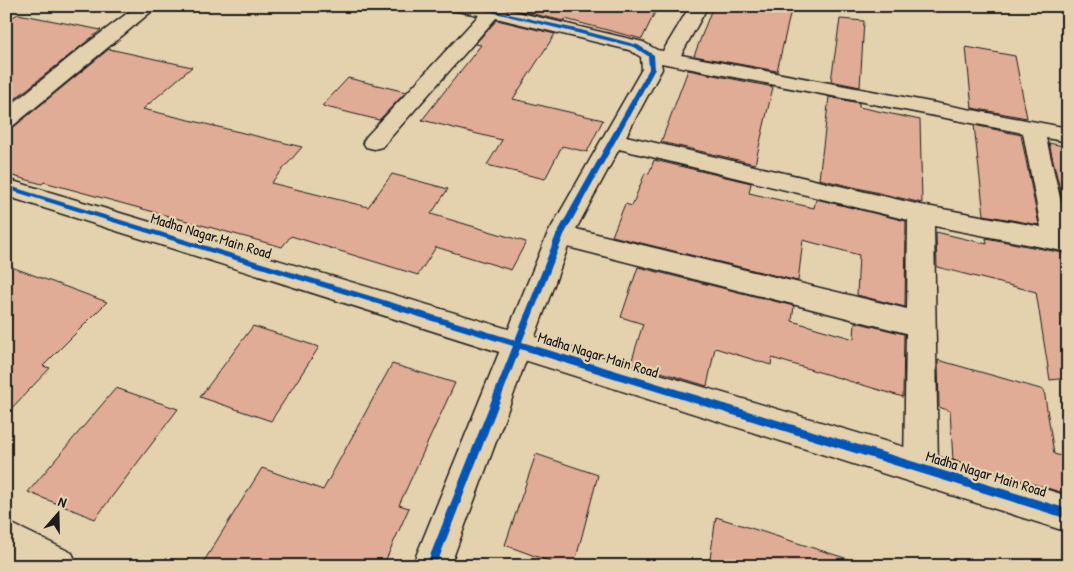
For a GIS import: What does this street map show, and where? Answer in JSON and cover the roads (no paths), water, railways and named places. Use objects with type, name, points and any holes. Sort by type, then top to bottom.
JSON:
[{"type":"street","points":[[6,120],[88,52],[149,6]]},
{"type":"street","points":[[457,6],[494,9],[636,46],[660,56],[1068,135]]},
{"type":"street","points":[[432,566],[560,235],[652,69],[699,6]]},
{"type":"street","points":[[374,142],[494,9]]},
{"type":"street","points":[[613,140],[921,214],[1062,241],[1032,128]]},
{"type":"street","name":"Madha Nagar Main Road","points":[[6,187],[1068,514]]},
{"type":"street","points":[[920,468],[921,214]]},
{"type":"street","points":[[560,235],[921,326]]},
{"type":"street","points":[[6,539],[59,566]]}]
